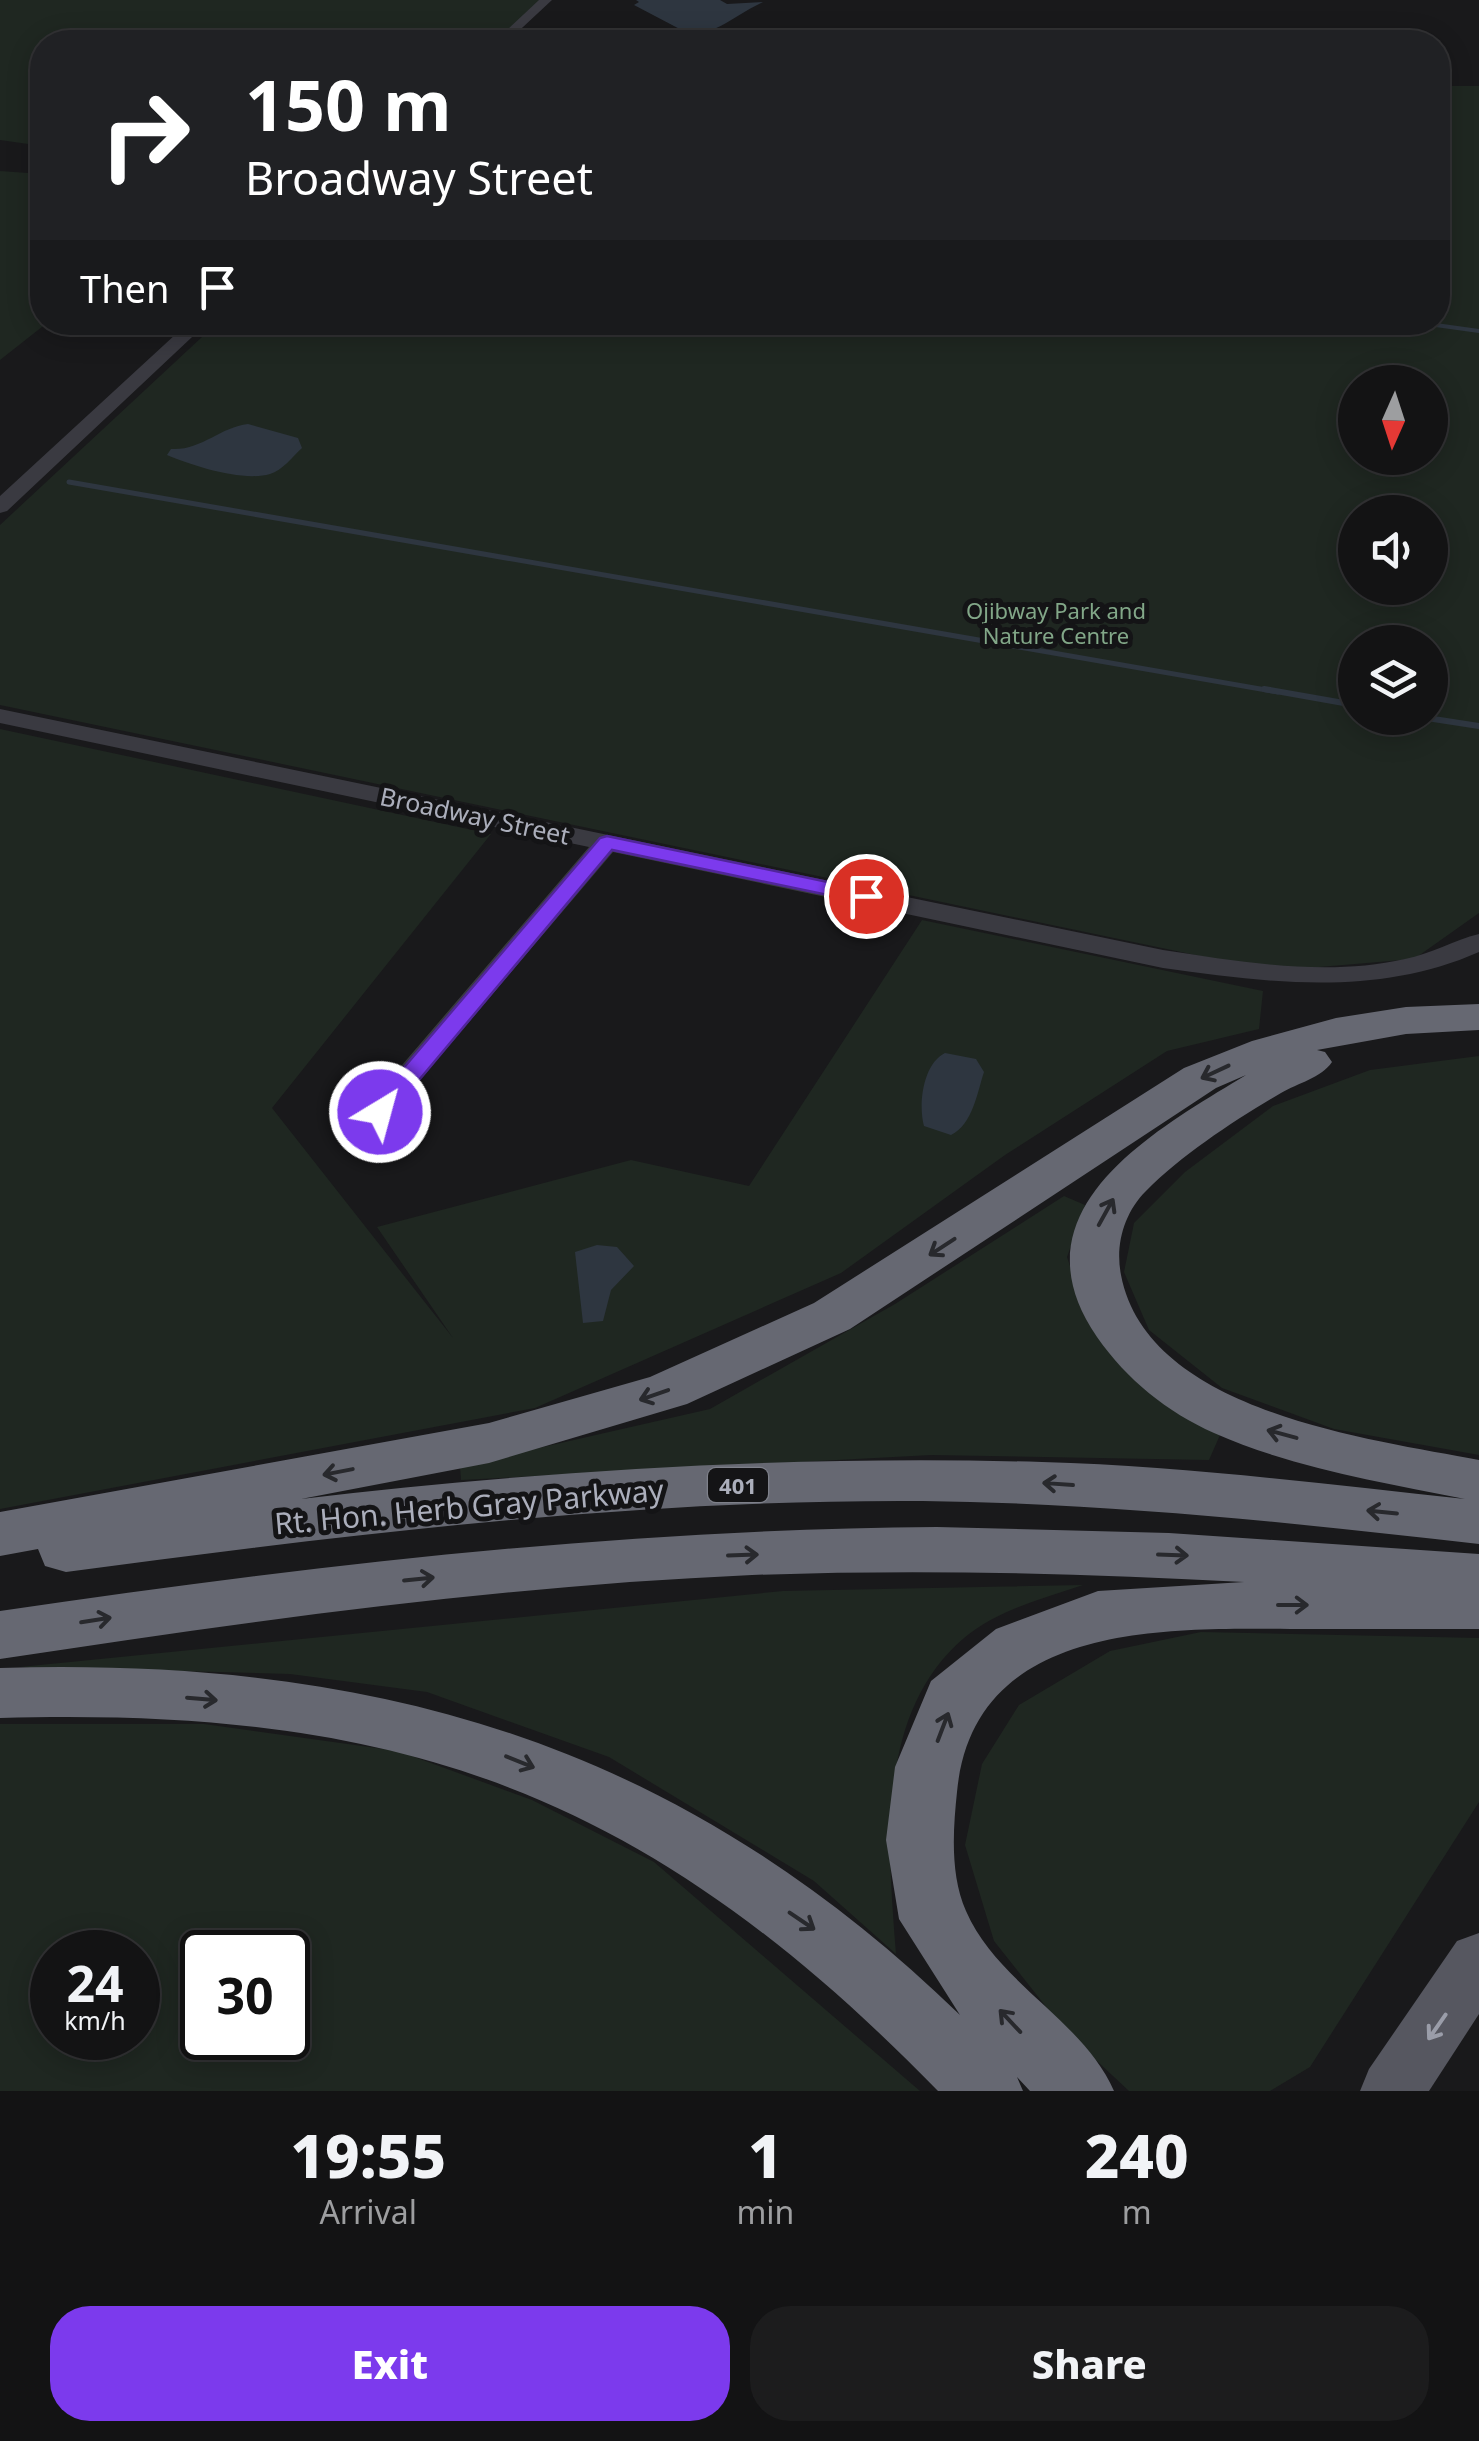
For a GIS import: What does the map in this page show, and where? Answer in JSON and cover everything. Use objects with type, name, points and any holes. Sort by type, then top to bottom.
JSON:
[{"type":"highway","points":[[0,1534],[489,1443],[668,1391],[832,1316],[1200,1078],[1264,1051],[1342,1028],[1394,1020],[1479,1017]]},
{"type":"highway","points":[[1479,1038],[1428,1038],[1363,1046],[1304,1064],[1259,1086],[1143,1168],[1112,1199],[1097,1228],[1092,1263],[1100,1301],[1120,1336],[1156,1371],[1202,1404],[1258,1428],[1479,1481]]},
{"type":"highway","name":"Rt. Hon. Herb Gray Parkway","points":[[0,1558],[417,1505],[690,1487],[868,1481],[1045,1482],[1479,1522]]},
{"type":"highway","points":[[0,1634],[178,1608],[481,1572],[857,1550],[1242,1557],[1479,1577]]},
{"type":"highway","points":[[1078,2091],[972,1980],[933,1919],[919,1840],[927,1767],[953,1700],[1017,1646],[1098,1614],[1188,1605],[1479,1606]]},
{"type":"highway","points":[[0,1693],[142,1694],[270,1705],[391,1723],[514,1759],[620,1806],[723,1866],[817,1931],[987,2091]]},
{"type":"main road","points":[[1392,2091],[1479,1960]]},
{"type":"street","points":[[513,30],[546,0]]},
{"type":"street","points":[[0,507],[186,335]]},
{"type":"street","name":"Broadway Street","points":[[0,716],[1163,958],[1255,973],[1360,974],[1443,958],[1479,942]]},
{"type":"street","points":[[380,1147],[377,1124],[386,1100],[607,842]]},
{"type":"green space","points":[[0,0],[543,0],[512,30],[30,30],[30,144],[0,140]]},
{"type":"green space","name":"Ojibway Park and Nature Centre","points":[[1450,86],[1479,86],[1479,913],[1414,959],[1272,971],[0,705],[0,525],[204,335],[1450,335]]},
{"type":"green space","points":[[0,171],[30,173],[32,335],[0,360]]},
{"type":"green space","points":[[0,729],[491,834],[272,1108],[453,1338],[377,1227],[631,1160],[749,1186],[922,920],[1263,991],[1259,1029],[1167,1051],[1005,1155],[841,1273],[535,1408],[0,1509]]},
{"type":"green space","points":[[1479,1056],[1479,1455],[1334,1429],[1222,1388],[1149,1330],[1124,1272],[1134,1223],[1185,1172],[1273,1106],[1370,1070]]},
{"type":"green space","points":[[1064,1196],[1085,1205],[1067,1257],[1089,1323],[1142,1385],[1220,1435],[1209,1460],[931,1455],[461,1480],[460,1466],[710,1409],[895,1304]]},
{"type":"green space","points":[[1083,1585],[1020,1606],[977,1628],[935,1669],[915,1705],[901,1744],[894,1785],[891,1871],[896,1954],[814,1881],[609,1757],[427,1692],[290,1674],[20,1667],[783,1591]]},
{"type":"green space","points":[[1201,1632],[1479,1638],[1479,1802],[1310,2067],[1270,2091],[1129,2091],[1066,2032],[994,1941],[965,1845],[982,1764],[1019,1705],[1110,1651]]},
{"type":"green space","points":[[0,1724],[204,1724],[398,1751],[532,1800],[654,1862],[920,2091],[0,2091]]},
{"type":"shaded area","points":[[636,0],[763,2],[712,30],[682,30],[634,5],[639,2]]},
{"type":"shaded area","points":[[248,424],[298,438],[302,448],[279,470],[259,476],[218,472],[167,455],[171,449],[192,446]]},
{"type":"shaded area","points":[[945,1053],[976,1059],[984,1072],[969,1116],[951,1135],[924,1126],[922,1117],[927,1075]]},
{"type":"shaded area","points":[[597,1245],[617,1247],[634,1266],[611,1290],[603,1321],[583,1323],[575,1252]]},
{"type":"waterway","points":[[1450,327],[1479,331]]},
{"type":"waterway","points":[[69,482],[1278,692]]},
{"type":"waterway","points":[[1264,689],[1338,702]]},
{"type":"waterway","points":[[1448,721],[1479,726]]},
{"type":"route","points":[[380,1112],[386,1100],[607,842],[866,896]]}]
